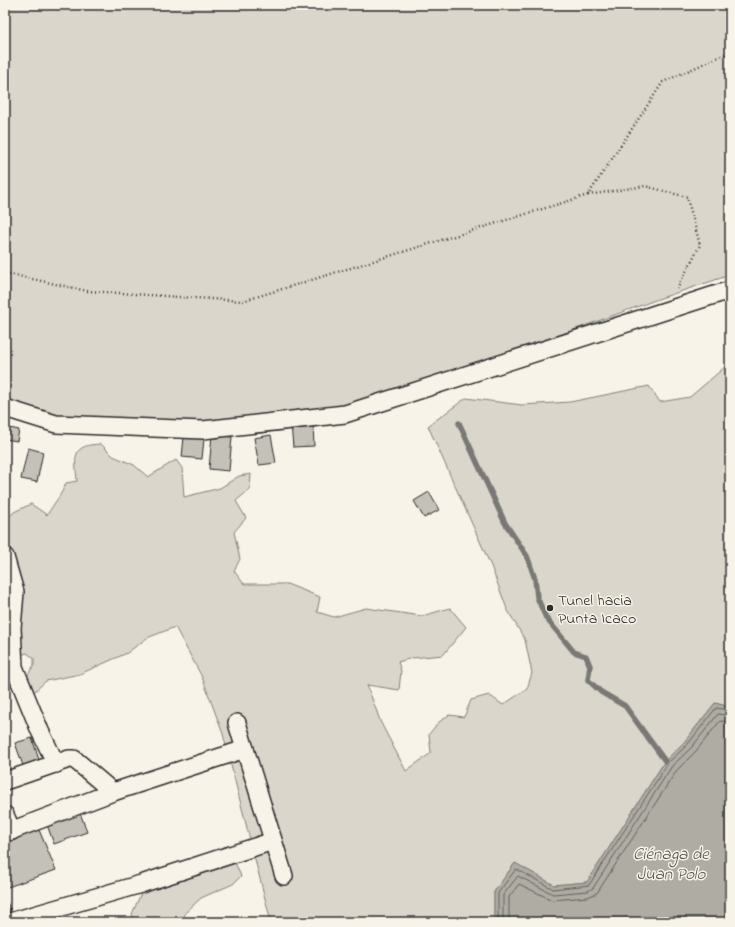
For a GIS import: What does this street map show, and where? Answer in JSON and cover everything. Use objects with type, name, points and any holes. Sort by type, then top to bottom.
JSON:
[{"type":"street","points":[[5,408],[56,424],[203,430],[346,414],[730,290]]},
{"type":"street","points":[[5,557],[15,592],[12,628],[14,667],[40,731],[56,764]]},
{"type":"street","points":[[237,723],[284,876]]},
{"type":"street","points":[[7,826],[245,749]]},
{"type":"street","points":[[5,781],[69,759],[74,759],[113,792]]},
{"type":"street","points":[[10,922],[141,884],[273,841]]},
{"type":"path","points":[[588,195],[663,82],[730,52]]},
{"type":"path","points":[[5,273],[87,291],[243,301],[588,195],[645,186],[687,197],[700,246],[666,311]]},
{"type":"shaded area","points":[[5,5],[730,5],[730,275],[661,298],[345,413],[203,429],[56,423],[5,407]]},
{"type":"shaded area","points":[[730,364],[730,707],[715,703],[685,741],[665,761],[587,882],[554,885],[515,863],[494,892],[494,922],[271,922],[223,734],[202,677],[175,627],[147,638],[127,653],[80,674],[46,681],[34,692],[21,686],[34,665],[34,658],[27,653],[14,657],[5,665],[5,621],[20,609],[5,604],[5,521],[14,512],[31,504],[47,515],[60,496],[66,483],[77,481],[76,459],[80,450],[91,445],[101,444],[113,456],[134,465],[148,477],[176,460],[182,468],[184,497],[220,488],[239,476],[251,474],[250,489],[236,501],[246,518],[234,532],[240,559],[234,571],[244,584],[287,584],[320,597],[317,612],[334,617],[366,608],[422,616],[450,608],[466,627],[443,655],[412,658],[398,662],[401,671],[399,690],[367,685],[381,723],[406,771],[431,753],[429,734],[439,722],[449,715],[464,717],[471,700],[489,695],[503,705],[527,689],[532,673],[525,640],[507,609],[491,566],[428,426],[466,398],[522,405],[570,402],[649,386],[660,402],[690,397]]},
{"type":"shaded area","points":[[224,849],[232,856],[241,876],[233,884],[201,898],[185,913],[184,922],[134,922],[132,914],[142,891],[161,868]]},
{"type":"water","name":"Ciénaga de Juan Polo","points":[[715,703],[730,707],[730,922],[494,922],[494,892],[515,863],[554,885],[587,882],[665,761],[685,741]]},
{"type":"building","points":[[313,423],[314,446],[293,447],[291,424]]},
{"type":"building","points":[[5,427],[19,430],[17,441],[5,439]]},
{"type":"building","points":[[212,435],[232,437],[229,471],[209,469]]},
{"type":"building","points":[[271,435],[276,463],[259,465],[254,438]]},
{"type":"building","points":[[184,437],[204,439],[202,459],[182,457]]},
{"type":"building","points":[[28,448],[43,452],[37,482],[21,479]]},
{"type":"building","points":[[429,492],[439,510],[424,518],[414,501]]},
{"type":"building","points":[[32,738],[41,766],[25,771],[15,743]]},
{"type":"building","points":[[79,810],[87,832],[54,844],[46,822]]},
{"type":"building","points":[[39,830],[56,870],[5,888],[5,840]]},
{"type":"building","points":[[5,898],[11,911],[5,914]]},
{"type":"waterway","points":[[459,423],[505,523],[527,556],[535,579],[537,597],[546,618],[574,652],[586,656],[590,666],[588,680],[601,692],[625,706],[665,761]]},
{"type":"place","name":"Tunel hacia Punta Icaco","points":[[550,608]]}]
